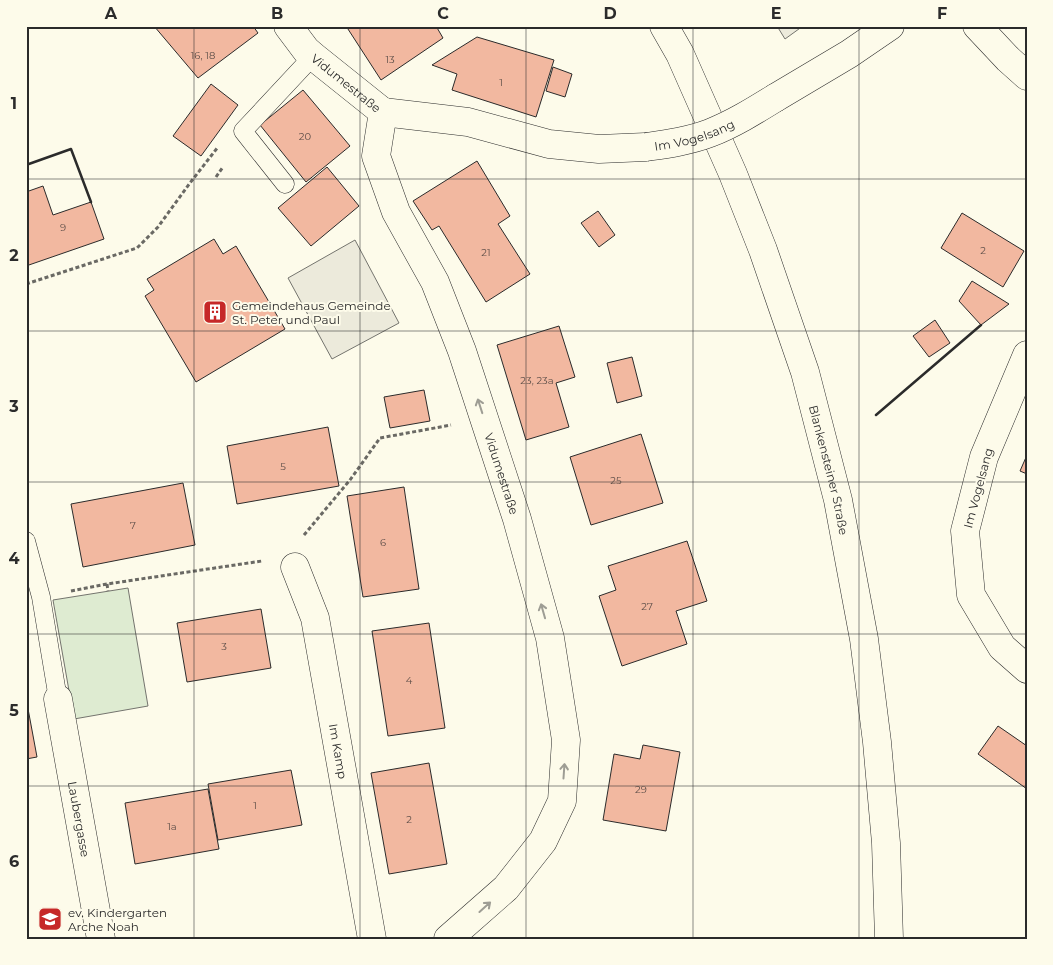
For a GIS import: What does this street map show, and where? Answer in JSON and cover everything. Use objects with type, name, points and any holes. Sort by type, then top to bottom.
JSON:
[{"type":"street","name":"Vidumestraße","points":[[288,26],[312,56],[384,112],[376,156],[396,212],[435,282],[462,351],[517,520],[550,638],[566,740],[562,801],[543,841],[506,888],[448,939]]},
{"type":"street","name":"Blankensteiner Straße","points":[[664,26],[684,62],[733,174],[763,250],[804,372],[838,500],[864,638],[877,742],[886,843],[888,939]]},
{"type":"street","name":"Im Vogelsang","points":[[384,112],[468,122],[549,144],[599,149],[646,147],[679,142],[710,133],[741,118],[849,54],[890,26]]},
{"type":"street","points":[[977,26],[1027,76]]},
{"type":"street","name":"Im Vogelsang","points":[[1027,355],[984,457],[965,531],[971,595],[1002,647],[1027,669]]},
{"type":"street","name":"Im Kamp","points":[[295,566],[315,618],[372,939]]},
{"type":"street","name":"Laubergasse","points":[[58,700],[101,939]]},
{"type":"lane","points":[[285,184],[243,131],[312,56]]},
{"type":"lane","points":[[26,542],[41,597],[58,700]]},
{"type":"path","points":[[216,177],[223,167]]},
{"type":"path","points":[[26,284],[137,248],[158,227],[182,193]]},
{"type":"path","points":[[41,597],[107,584],[263,561],[295,566],[304,533],[350,480],[380,438],[457,424]]},
{"type":"path","points":[[107,584],[108,591]]},
{"type":"green space","points":[[128,588],[148,706],[74,719],[53,600]]},
{"type":"shaded area","points":[[777,26],[803,26],[785,39]]},
{"type":"shaded area","points":[[355,240],[399,323],[332,359],[288,278]]},
{"type":"building","points":[[154,26],[253,26],[258,33],[198,78]]},
{"type":"building","points":[[346,26],[436,26],[443,38],[381,80]]},
{"type":"building","points":[[477,37],[554,60],[536,117],[452,90],[457,74],[432,65]]},
{"type":"building","points":[[553,67],[572,74],[565,97],[546,91]]},
{"type":"building","points":[[211,84],[238,105],[201,156],[173,136]]},
{"type":"building","points":[[303,90],[350,146],[306,182],[260,125]]},
{"type":"building","points":[[477,161],[510,216],[498,224],[530,274],[486,302],[439,226],[432,230],[413,201]]},
{"type":"building","points":[[327,167],[359,206],[311,246],[278,208]]},
{"type":"building","points":[[43,186],[53,215],[91,202],[104,239],[26,266],[26,192]]},
{"type":"building","points":[[598,211],[615,235],[599,247],[581,223]]},
{"type":"building","points":[[962,213],[1024,251],[1003,287],[941,248]]},
{"type":"building","name":"Gemeindehaus Gemeinde St. Peter und Paul","points":[[214,239],[223,254],[236,246],[285,329],[196,382],[145,296],[154,290],[147,279]]},
{"type":"building","points":[[972,281],[1009,304],[981,325],[959,301]]},
{"type":"building","points":[[935,320],[950,343],[929,357],[913,336]]},
{"type":"building","points":[[559,326],[575,377],[556,383],[569,427],[526,440],[497,345]]},
{"type":"building","points":[[632,357],[642,396],[617,403],[607,363]]},
{"type":"building","points":[[424,390],[430,421],[390,428],[384,397]]},
{"type":"building","points":[[328,427],[339,486],[237,504],[227,446]]},
{"type":"building","points":[[641,434],[663,503],[591,525],[570,457]]},
{"type":"building","points":[[1027,455],[1027,474],[1020,471]]},
{"type":"building","points":[[183,483],[195,545],[83,567],[71,504]]},
{"type":"building","points":[[404,487],[419,589],[363,597],[347,496]]},
{"type":"building","points":[[687,541],[707,601],[676,611],[687,644],[622,666],[599,596],[616,590],[608,566]]},
{"type":"building","points":[[261,609],[271,668],[187,682],[177,623]]},
{"type":"building","points":[[429,623],[445,728],[388,736],[372,631]]},
{"type":"building","points":[[26,698],[37,757],[26,759]]},
{"type":"building","points":[[998,726],[1027,746],[1027,789],[978,754]]},
{"type":"building","points":[[643,745],[680,752],[666,831],[603,820],[614,754],[640,759]]},
{"type":"building","points":[[429,763],[447,864],[389,874],[371,773]]},
{"type":"building","points":[[291,770],[302,825],[218,840],[208,784]]},
{"type":"building","points":[[208,789],[219,849],[135,864],[125,803]]},
{"type":"wall","points":[[26,165],[71,149],[91,202]]},
{"type":"wall","points":[[876,415],[981,325]]},
{"type":"place","name":"Gemeindehaus Gemeinde St. Peter und Paul","points":[[215,312]]},
{"type":"place","name":"ev. Kindergarten Arche Noah","points":[[50,919]]}]
